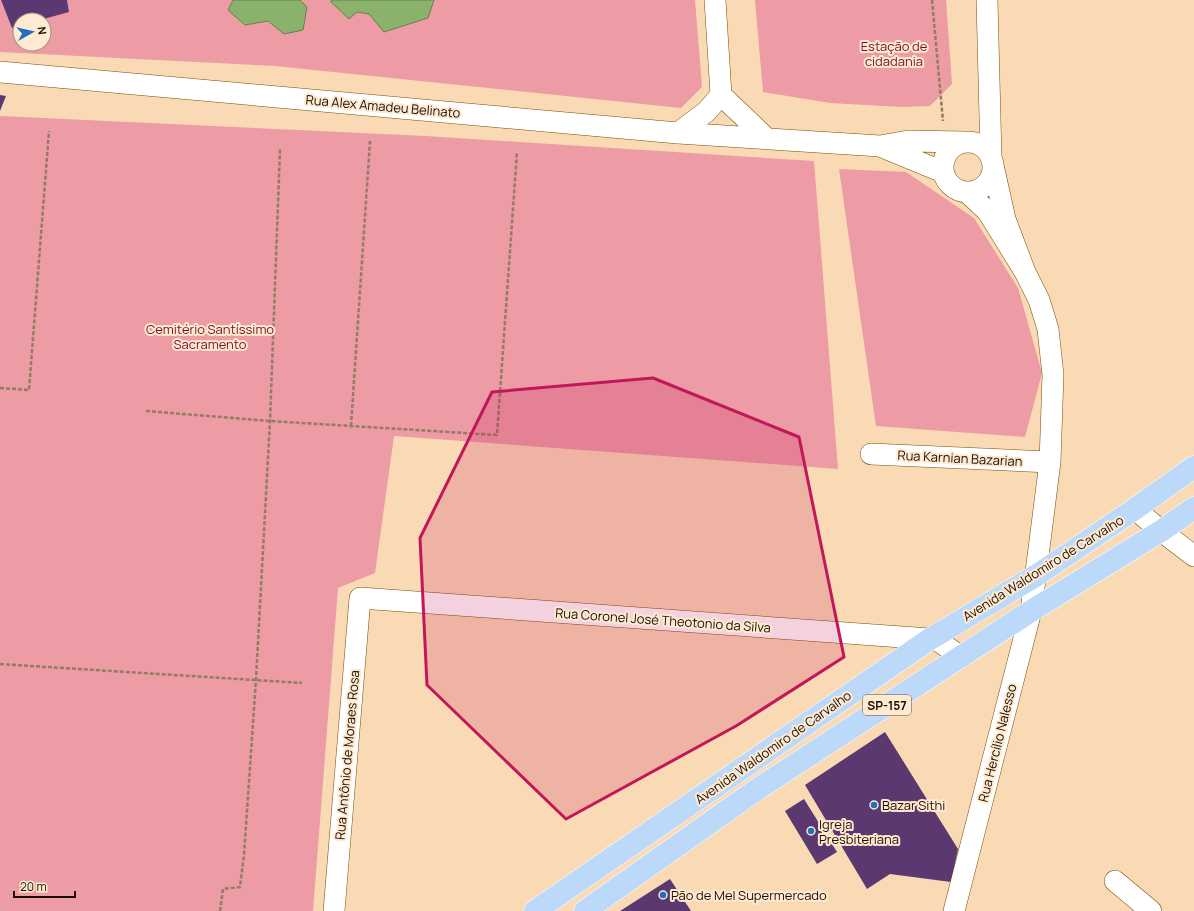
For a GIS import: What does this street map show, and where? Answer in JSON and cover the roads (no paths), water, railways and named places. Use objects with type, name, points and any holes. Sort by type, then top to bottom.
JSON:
[{"type":"main road","name":"Avenida Waldomiro de Carvalho","points":[[535,911],[930,639],[1037,575],[1194,467]]},
{"type":"main road","name":"Avenida Waldomiro de Carvalho","points":[[585,911],[759,788],[1031,611],[1162,531],[1194,508]]},
{"type":"street","points":[[715,0],[721,95],[766,138],[880,146],[908,141],[973,142],[980,145],[987,150],[992,161],[1005,219],[1025,272]]},
{"type":"street","points":[[955,142],[957,144],[945,155],[942,163],[946,180],[951,187],[959,192],[977,192],[990,180],[993,173],[987,0]]},
{"type":"street","name":"Rua Alex Amadeu Belinato","points":[[0,72],[678,133],[766,138]]},
{"type":"street","points":[[678,133],[706,112],[721,95]]},
{"type":"street","points":[[880,146],[943,172]]},
{"type":"street","points":[[968,193],[988,212],[1025,272]]},
{"type":"street","name":"Rua Hercílio Nalesso","points":[[954,911],[1031,611],[1037,575],[1050,462],[1053,375],[1048,329],[1039,300],[1025,272]]},
{"type":"street","name":"Rua Karnian Bazarian","points":[[871,454],[1050,462]]},
{"type":"street","points":[[1135,509],[1194,556]]},
{"type":"street","name":"Rua Coronel José Theotonio da Silva","points":[[360,598],[930,639],[937,640],[961,657]]},
{"type":"street","name":"Rua Antônio de Moraes Rosa","points":[[334,911],[360,598]]},
{"type":"street","points":[[1115,881],[1151,911]]},
{"type":"place","name":"Bazar Sithi","points":[[874,805]]},
{"type":"place","name":"Igreja Presbiteriana","points":[[811,831]]},
{"type":"place","name":"Pão de Mel Supermercado","points":[[663,895]]},
{"type":"park label","name":"Estação de cidadania","points":[[894,54]]},
{"type":"park label","name":"Cemitério Santíssimo Sacramento","points":[[210,336]]}]
